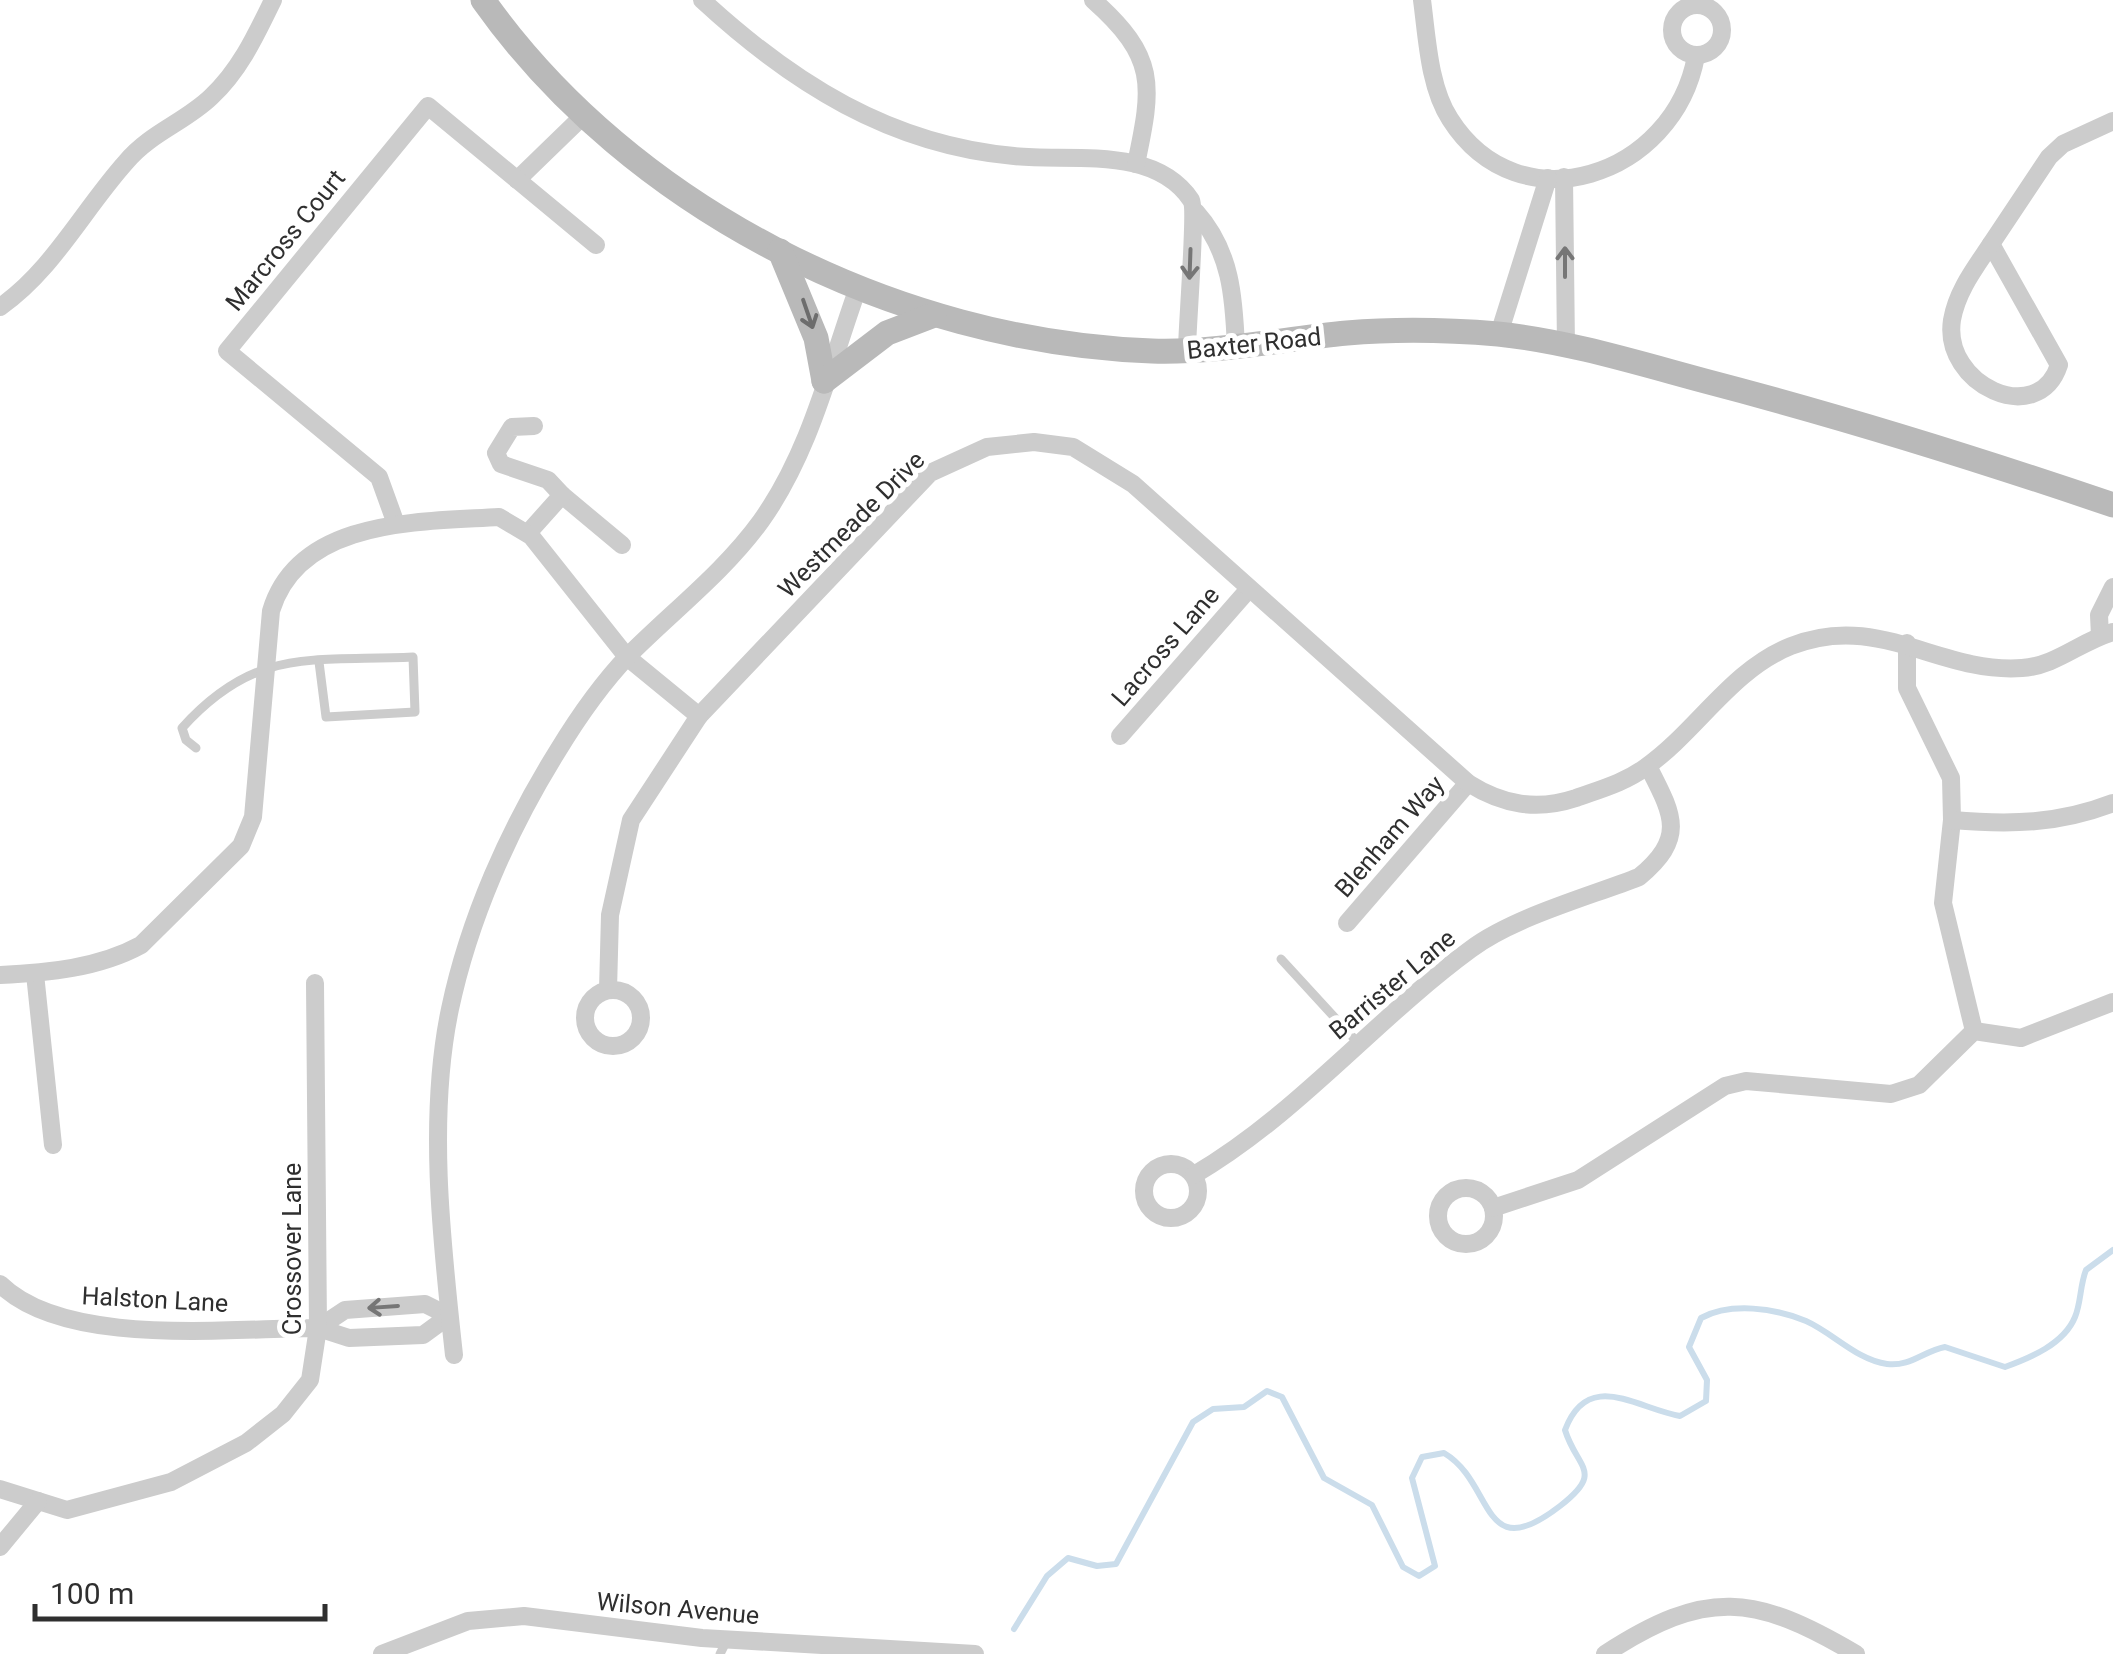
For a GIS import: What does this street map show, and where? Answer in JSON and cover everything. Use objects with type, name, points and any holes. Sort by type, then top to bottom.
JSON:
[{"type":"main road","name":"Baxter Road","points":[[483,0],[538,70],[583,116],[664,182],[780,250],[934,316],[1069,342],[1151,351],[1236,348],[1350,333],[1500,334],[1566,347],[1890,430],[2113,505]]},
{"type":"main road","points":[[780,250],[816,338],[824,382],[887,333],[934,316]]},
{"type":"street","points":[[0,307],[47,266],[80,218],[147,138],[209,100],[232,74],[273,0]]},
{"type":"street","points":[[702,0],[782,68],[862,116],[975,152],[1136,164],[1166,176],[1217,236],[1234,305],[1236,348]]},
{"type":"street","points":[[1092,0],[1122,26],[1146,68],[1149,102],[1136,164]]},
{"type":"street","points":[[1422,0],[1438,92],[1448,117],[1464,138],[1494,161],[1556,178],[1598,174],[1628,162],[1652,142],[1691,85],[1696,56]]},
{"type":"street","name":"Marcross Court","points":[[396,524],[379,477],[227,351],[428,106],[596,245]]},
{"type":"street","points":[[517,180],[583,116]]},
{"type":"street","points":[[1990,244],[2059,365],[2046,386],[2027,394],[1987,390],[1970,378],[1954,343],[1952,322],[1962,289],[1990,244],[2049,157],[2063,144],[2113,121]]},
{"type":"street","points":[[1500,334],[1556,178]]},
{"type":"street","points":[[1556,178],[1566,347]]},
{"type":"street","points":[[1186,350],[1190,234],[1196,212]]},
{"type":"street","points":[[454,1355],[441,1238],[441,1114],[450,1010],[476,922],[513,830],[558,749],[627,657],[715,576],[762,520],[802,454],[859,285]]},
{"type":"street","points":[[534,426],[512,427],[496,453],[501,464],[548,480],[622,545]]},
{"type":"street","name":"Westmeade Drive","points":[[608,990],[610,915],[631,820],[699,716],[930,472],[987,447],[1054,444],[1074,447],[1102,462],[1468,783],[1495,800],[1546,806],[1615,786],[1648,766],[1749,671],[1790,646],[1833,634],[1870,634],[1977,665],[2022,668],[2052,661],[2106,634],[2099,615],[2113,587]]},
{"type":"street","points":[[528,533],[562,494]]},
{"type":"street","points":[[0,975],[35,974],[101,962],[141,945],[241,846],[254,817],[260,786],[276,594],[299,562],[316,549],[396,524],[500,517],[528,533],[627,657],[699,716]]},
{"type":"street","name":"Lacross Lane","points":[[1120,736],[1248,590]]},
{"type":"street","points":[[1907,644],[1907,688],[1951,778],[1952,820],[1943,903],[1974,1031]]},
{"type":"street","name":"Barrister Lane","points":[[1194,1175],[1248,1144],[1475,946],[1639,877],[1655,864],[1668,848],[1673,830],[1669,807],[1648,766]]},
{"type":"street","name":"Blenham Way","points":[[1347,922],[1468,783]]},
{"type":"street","points":[[1952,820],[2027,824],[2066,819],[2113,803]]},
{"type":"street","points":[[35,974],[54,1145]]},
{"type":"street","name":"Crossover Lane","points":[[0,1489],[67,1510],[170,1482],[266,1430],[310,1380],[318,1328],[316,983]]},
{"type":"street","points":[[1974,1031],[2020,1038],[2113,1002]]},
{"type":"street","points":[[1493,1208],[1578,1180],[1725,1086],[1746,1080],[1891,1094],[1918,1085],[1974,1031]]},
{"type":"street","name":"Halston Lane","points":[[0,1284],[16,1300],[79,1324],[119,1328],[318,1328],[348,1338],[423,1334],[449,1316],[425,1304],[345,1310],[318,1328]]},
{"type":"street","points":[[0,1547],[38,1501]]},
{"type":"street","points":[[1606,1654],[1671,1616],[1734,1605],[1760,1608],[1820,1633],[1856,1654]]},
{"type":"street","name":"Wilson Avenue","points":[[382,1654],[468,1621],[498,1617],[724,1647],[975,1654]]},
{"type":"lane","points":[[196,748],[186,740],[182,728],[220,691],[268,665],[413,656],[415,712],[326,717],[318,662]]},
{"type":"lane","points":[[1281,959],[1359,1044]]},
{"type":"waterway","points":[[1014,1629],[1047,1576],[1068,1558],[1097,1566],[1116,1564],[1193,1422],[1213,1409],[1244,1407],[1267,1391],[1282,1397],[1324,1478],[1372,1505],[1403,1567],[1419,1576],[1435,1566],[1412,1478],[1422,1457],[1444,1453],[1460,1466],[1491,1514],[1502,1524],[1515,1528],[1534,1523],[1574,1494],[1585,1477],[1565,1430],[1586,1401],[1615,1397],[1680,1416],[1706,1401],[1707,1380],[1689,1347],[1701,1318],[1739,1308],[1767,1310],[1806,1321],[1855,1352],[1887,1364],[1903,1363],[1945,1347],[2005,1367],[2035,1354],[2063,1335],[2077,1312],[2086,1270],[2113,1250]]}]
